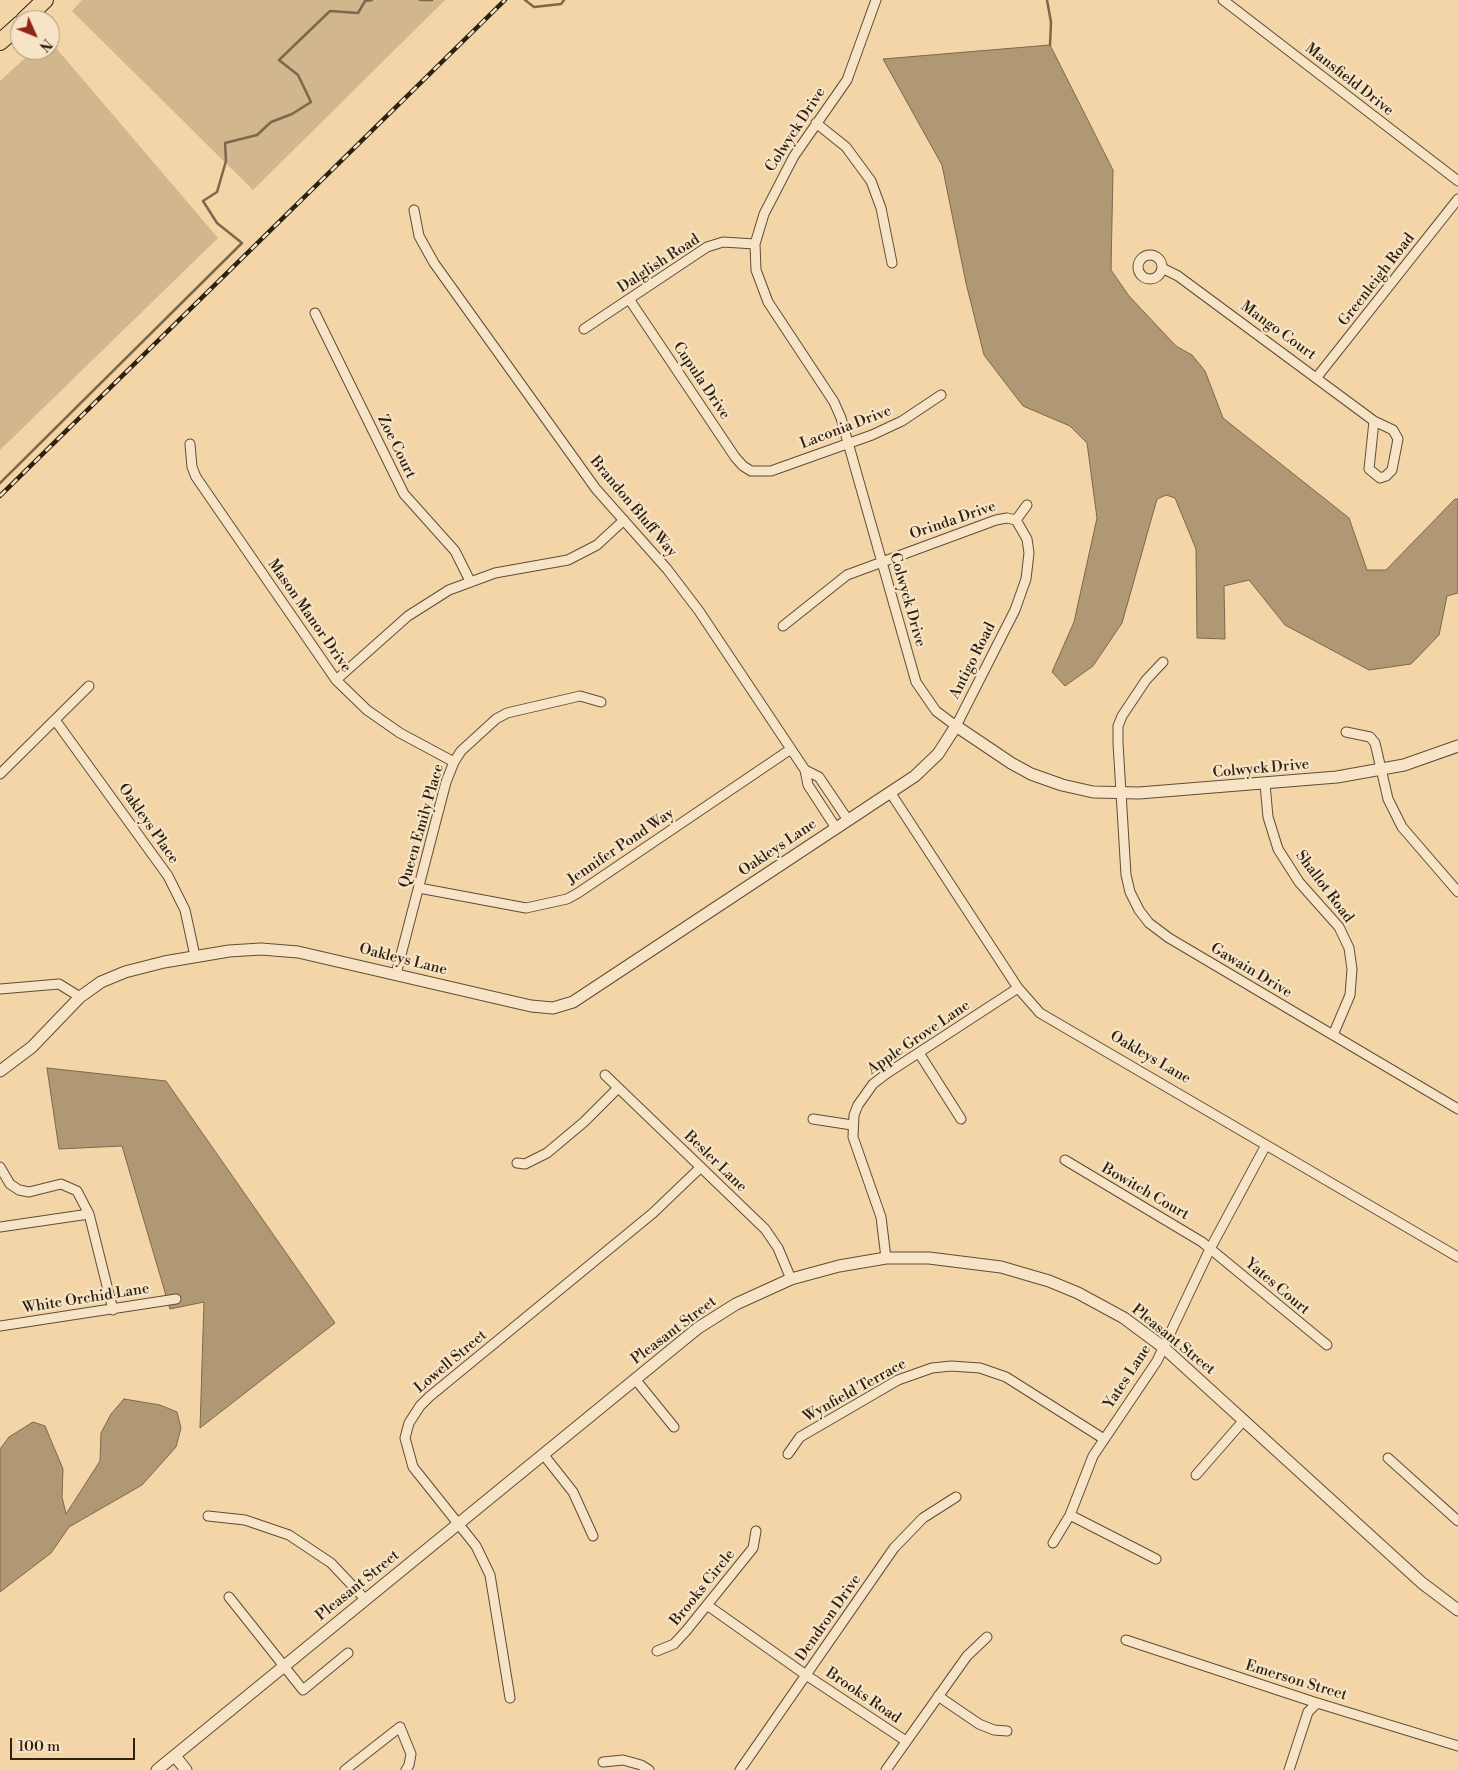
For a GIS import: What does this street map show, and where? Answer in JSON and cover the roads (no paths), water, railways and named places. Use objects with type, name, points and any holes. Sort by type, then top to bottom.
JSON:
[{"type":"highway","points":[[34,10],[45,0]]},
{"type":"highway","points":[[0,42],[10,33]]},
{"type":"street","name":"Colwyck Drive","points":[[876,0],[847,80],[794,156],[764,214],[755,244],[760,285],[772,308],[834,402],[848,443],[916,682],[936,710],[956,726],[1011,763],[1031,774],[1078,789],[1121,793],[1264,784],[1337,777],[1382,770],[1419,761],[1458,746]]},
{"type":"street","name":"Mansfield Drive","points":[[1223,0],[1458,181]]},
{"type":"street","points":[[816,123],[846,148],[871,181],[881,208],[892,263]]},
{"type":"street","name":"Greenleigh Road","points":[[1317,377],[1458,199]]},
{"type":"street","name":"Brandon Bluff Way","points":[[414,210],[418,236],[427,254],[596,489],[667,569],[698,611],[805,770],[808,785],[836,828]]},
{"type":"street","name":"Dalglish Road","points":[[584,329],[707,247],[723,242],[755,244]]},
{"type":"street","name":"Mango Court","points":[[1162,268],[1178,276],[1374,421],[1393,430],[1398,439],[1392,470],[1386,476],[1380,478],[1369,468],[1374,421]]},
{"type":"street","name":"Cupula Drive","points":[[629,299],[735,457],[743,466],[755,472]]},
{"type":"street","name":"Zoe Court","points":[[315,313],[404,494],[455,551],[470,581]]},
{"type":"street","name":"Laconia Drive","points":[[755,472],[771,471],[902,421],[941,395]]},
{"type":"street","name":"Mason Manor Drive","points":[[190,444],[192,467],[196,477],[336,680],[367,710],[400,733],[454,762]]},
{"type":"street","name":"Orinda Drive","points":[[782,626],[835,583],[854,572],[996,520],[1007,518],[1016,520],[1027,505]]},
{"type":"street","points":[[336,680],[408,616],[433,599],[470,581],[495,573],[556,563],[573,558],[597,545],[624,520]]},
{"type":"street","name":"Antigo Road","points":[[890,792],[930,763],[946,743],[1015,610],[1026,580],[1029,553],[1027,538],[1016,520]]},
{"type":"street","name":"Gawain Drive","points":[[1163,662],[1141,688],[1122,716],[1118,726],[1126,875],[1135,903],[1149,923],[1169,938],[1458,1109]]},
{"type":"street","points":[[0,774],[89,686]]},
{"type":"street","name":"Queen Emily Place","points":[[396,974],[446,782],[454,762],[476,736],[496,719],[507,713],[580,696],[601,702]]},
{"type":"street","name":"Oakleys Place","points":[[55,720],[168,876],[184,910],[195,956]]},
{"type":"street","points":[[1346,732],[1370,737],[1377,747],[1388,798],[1402,827],[1458,892]]},
{"type":"street","name":"Jennifer Pond Way","points":[[419,888],[513,907],[542,906],[566,899],[578,893],[791,748]]},
{"type":"street","name":"Brandon Bluff Way","points":[[805,770],[819,777],[848,820]]},
{"type":"street","name":"Shallot Road","points":[[1264,784],[1268,817],[1278,849],[1299,882],[1338,928],[1349,948],[1352,969],[1350,995],[1333,1035]]},
{"type":"street","name":"Oakleys Lane","points":[[0,1071],[32,1047],[80,997],[101,982],[125,972],[195,956],[249,949],[280,950],[308,954],[530,1006],[553,1008],[573,1002],[890,792],[1029,1003],[1049,1019],[1119,1057],[1458,1256]]},
{"type":"street","points":[[0,989],[59,984],[80,997]]},
{"type":"street","name":"Apple Grove Lane","points":[[886,1258],[881,1217],[855,1146],[852,1125],[858,1105],[873,1084],[1018,988]]},
{"type":"street","points":[[919,1053],[961,1119]]},
{"type":"street","name":"Besler Lane","points":[[605,1075],[765,1229],[778,1248],[791,1279]]},
{"type":"street","points":[[517,1163],[525,1164],[547,1153],[584,1122],[618,1088]]},
{"type":"street","points":[[813,1119],[852,1125]]},
{"type":"street","name":"Yates Lane","points":[[1053,1544],[1070,1515],[1093,1456],[1145,1379],[1163,1347],[1210,1249],[1266,1145]]},
{"type":"street","name":"Bowitch Court","points":[[1065,1160],[1191,1235],[1210,1249]]},
{"type":"street","points":[[0,1167],[10,1184],[24,1192],[61,1184],[72,1188],[82,1197],[89,1214],[113,1310]]},
{"type":"street","name":"Lowell Street","points":[[510,1698],[490,1575],[476,1546],[423,1481],[409,1457],[405,1438],[409,1423],[420,1406],[654,1213],[701,1167]]},
{"type":"street","points":[[0,1227],[89,1214]]},
{"type":"street","name":"Yates Court","points":[[1210,1249],[1327,1346]]},
{"type":"street","name":"Pleasant Street","points":[[157,1770],[711,1319],[758,1293],[791,1279],[839,1266],[886,1258],[929,1258],[967,1261],[1001,1267],[1049,1280],[1078,1292],[1124,1318],[1163,1347],[1422,1583],[1458,1610]]},
{"type":"street","name":"White Orchid Lane","points":[[0,1326],[176,1300]]},
{"type":"street","name":"Wynfield Terrace","points":[[788,1454],[800,1438],[898,1380],[932,1368],[951,1366],[980,1368],[1006,1377],[1104,1439]]},
{"type":"street","points":[[635,1379],[674,1427]]},
{"type":"street","points":[[1196,1475],[1244,1420]]},
{"type":"street","points":[[543,1454],[573,1492],[593,1536]]},
{"type":"street","points":[[1388,1458],[1458,1521]]},
{"type":"street","name":"Dendron Drive","points":[[740,1770],[904,1536],[923,1518],[956,1498]]},
{"type":"street","points":[[1070,1515],[1156,1559]]},
{"type":"street","points":[[208,1516],[245,1520],[289,1535],[331,1563],[366,1599]]},
{"type":"street","name":"Brooks Circle","points":[[657,1651],[674,1644],[707,1605],[753,1548],[756,1532]]},
{"type":"street","points":[[229,1597],[302,1690],[348,1653]]},
{"type":"street","name":"Brooks Road","points":[[707,1605],[806,1675],[906,1741]]},
{"type":"street","points":[[886,1770],[967,1656],[987,1637]]},
{"type":"street","name":"Emerson Street","points":[[1126,1640],[1317,1703],[1458,1746]]},
{"type":"street","points":[[938,1696],[979,1724],[994,1730],[1007,1732]]},
{"type":"street","points":[[1289,1770],[1308,1712],[1317,1703]]},
{"type":"street","points":[[346,1770],[400,1726],[411,1754],[410,1765],[406,1770]]},
{"type":"street","points":[[175,1756],[186,1770]]},
{"type":"street","points":[[603,1762],[623,1760],[641,1765],[649,1770]]},
{"type":"waterway","points":[[0,483],[242,243],[217,223],[203,201],[217,192],[226,161],[225,143],[257,135],[271,122],[292,114],[311,102],[298,75],[279,60],[330,11],[358,13],[365,1],[372,0]]},
{"type":"waterway","points":[[420,0],[432,0]]},
{"type":"waterway","points":[[525,0],[534,7],[561,4],[564,0]]},
{"type":"waterway","points":[[1047,0],[1051,22],[1050,45]]},
{"type":"railway","points":[[0,496],[505,0]]}]
